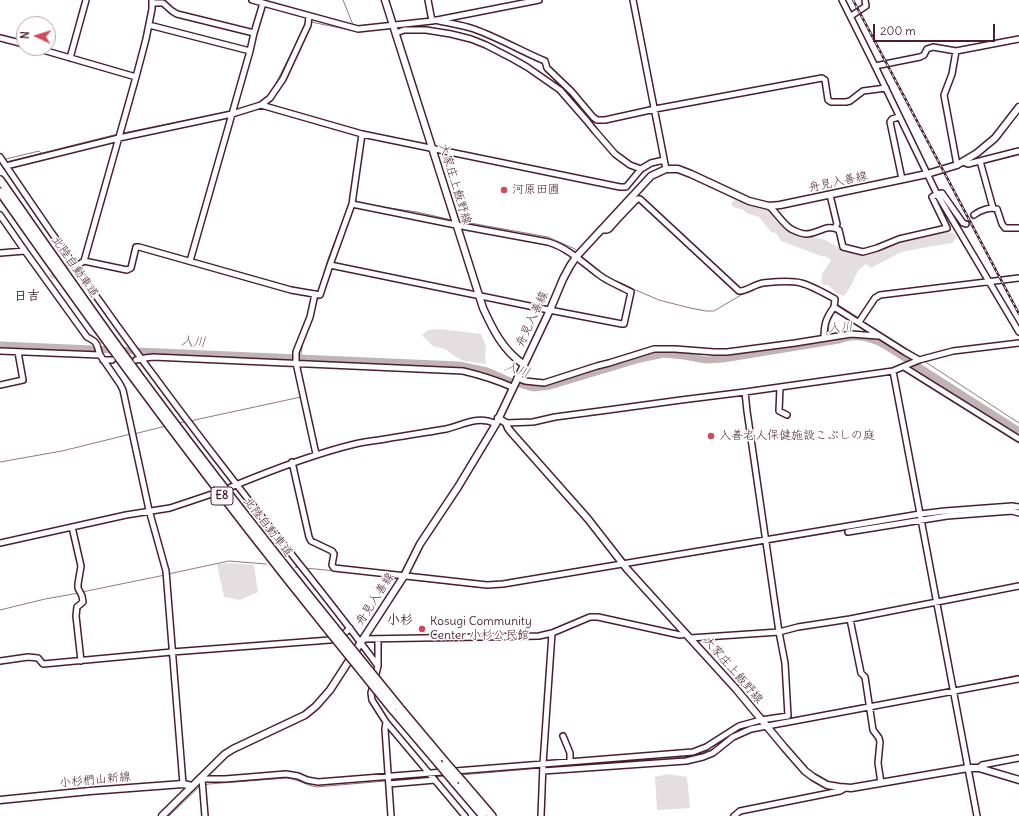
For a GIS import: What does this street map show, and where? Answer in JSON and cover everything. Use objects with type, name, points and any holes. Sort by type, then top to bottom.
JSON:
[{"type":"highway","name":"北陸自動車道","points":[[0,180],[66,276],[115,343],[331,629]]},
{"type":"highway","name":"北陸自動車道","points":[[0,192],[61,280],[115,343],[115,359],[223,499],[396,708],[438,763],[483,816]]},
{"type":"highway","name":"北陸自動車道","points":[[396,708],[492,816]]},
{"type":"main road","name":"大家庄上飯野線","points":[[385,0],[456,225],[487,317],[503,345],[514,357],[524,364]]},
{"type":"main road","name":"舟見入善線","points":[[162,816],[201,779],[220,758],[233,749],[305,715],[316,706],[330,690],[404,576],[420,544],[458,487],[497,421],[550,310],[563,279],[576,257],[651,176],[666,169],[678,170],[691,174],[749,201],[769,206],[780,205],[927,174],[960,164],[977,153],[995,138],[1019,107]]},
{"type":"main road","name":"大家庄上飯野線","points":[[497,421],[506,423],[511,432],[588,519],[624,566],[736,689],[763,723],[805,771],[813,777],[832,786],[845,788],[968,768],[979,768],[1019,780]]},
{"type":"main road","name":"小杉椚山新線","points":[[0,800],[183,784],[192,786]]},
{"type":"street","points":[[70,58],[86,0]]},
{"type":"street","points":[[252,0],[264,2],[358,29],[426,30],[471,38],[527,67],[560,90],[615,154],[630,165],[641,170]]},
{"type":"street","points":[[428,0],[434,20]]},
{"type":"street","points":[[395,30],[434,20],[539,0]]},
{"type":"street","points":[[634,0],[666,169]]},
{"type":"street","points":[[842,0],[937,194],[1019,332]]},
{"type":"street","points":[[851,16],[866,6],[865,0]]},
{"type":"street","points":[[84,261],[136,77],[149,25],[152,1],[163,3],[177,14],[254,33]]},
{"type":"street","points":[[190,261],[264,2]]},
{"type":"street","points":[[6,166],[119,138],[232,114],[261,105],[270,98],[282,78],[308,25],[309,16]]},
{"type":"street","points":[[434,20],[473,29],[545,61],[547,68],[598,120],[605,120],[822,78],[825,80],[828,100],[830,102],[846,102],[850,101],[863,91],[886,88]]},
{"type":"street","points":[[149,25],[250,51]]},
{"type":"street","points":[[0,38],[16,42]]},
{"type":"street","points":[[875,66],[924,56],[927,49],[933,47],[956,51],[1019,39]]},
{"type":"street","points":[[956,51],[952,74],[944,95],[960,164],[968,164],[1019,150]]},
{"type":"street","points":[[56,54],[136,77]]},
{"type":"street","points":[[261,105],[362,134],[620,187],[626,187],[641,170],[651,163],[664,160]]},
{"type":"street","points":[[899,117],[892,119],[890,122],[902,179]]},
{"type":"street","points":[[72,266],[84,261],[127,270],[131,268],[136,247],[139,247],[291,290],[320,295],[352,204],[362,134]]},
{"type":"street","points":[[0,158],[72,266],[130,344],[138,358],[234,486],[362,641],[378,666]]},
{"type":"street","points":[[980,161],[993,208]]},
{"type":"street","points":[[769,206],[790,228],[797,232],[806,234],[830,227],[835,228],[839,230],[843,247],[863,252],[899,239],[947,228],[932,197],[937,194],[942,193],[963,223],[966,224]]},
{"type":"street","points":[[830,194],[837,224],[835,228]]},
{"type":"street","points":[[601,230],[609,229],[637,199],[640,199],[739,291],[761,283],[800,283],[826,294],[835,300],[834,307],[826,319],[824,338]]},
{"type":"street","points":[[330,265],[624,324],[631,292],[599,275],[560,246],[548,242],[352,204]]},
{"type":"street","points":[[974,215],[978,211],[993,208],[997,209],[1002,224],[1005,228],[1019,228]]},
{"type":"street","points":[[0,215],[25,251],[49,279],[87,336],[97,341],[100,355],[123,390],[150,510],[166,571],[183,784]]},
{"type":"street","points":[[0,253],[25,251]]},
{"type":"street","points":[[859,322],[876,298],[880,295],[1019,278]]},
{"type":"street","points":[[315,294],[310,318],[296,354],[296,363],[316,454]]},
{"type":"street","points":[[834,307],[918,361]]},
{"type":"street","points":[[517,378],[525,381],[544,383],[654,349],[727,352],[851,334],[879,336]]},
{"type":"street","points":[[115,343],[130,344]]},
{"type":"street","points":[[506,423],[533,422],[555,416],[745,392],[893,371],[918,361],[953,351],[1019,343]]},
{"type":"street","points":[[0,351],[100,355]]},
{"type":"street","points":[[0,385],[23,380],[18,352]]},
{"type":"street","points":[[138,358],[153,357],[296,363],[463,372],[477,374],[512,387]]},
{"type":"street","points":[[103,360],[115,359]]},
{"type":"street","points":[[906,366],[1019,439]]},
{"type":"street","points":[[893,371],[977,816]]},
{"type":"street","points":[[780,387],[779,411],[787,415]]},
{"type":"street","points":[[745,392],[765,540],[784,663],[789,722]]},
{"type":"street","points":[[234,486],[292,462],[357,443],[446,429],[482,420],[497,421]]},
{"type":"street","points":[[292,462],[309,537],[311,541],[332,551],[334,554],[332,565],[334,568],[487,585],[503,584],[624,566],[765,540],[920,514],[1012,506],[1019,507]]},
{"type":"street","points":[[0,543],[179,505],[212,494]]},
{"type":"street","points":[[848,532],[946,516],[1012,511],[1019,512]]},
{"type":"street","points":[[72,527],[81,566],[78,588],[83,602],[77,607],[76,616],[81,661]]},
{"type":"street","points":[[362,641],[378,639],[530,637],[552,633],[590,617],[598,617],[688,636],[779,632],[798,627],[850,619],[1019,586]]},
{"type":"street","points":[[850,619],[861,673],[864,677],[873,730],[880,742],[878,763],[881,783]]},
{"type":"street","points":[[0,661],[28,657],[38,658],[43,664],[172,652],[330,640],[339,638],[347,633],[350,628]]},
{"type":"street","points":[[541,816],[552,633]]},
{"type":"street","points":[[378,639],[378,666],[371,693],[372,700],[386,722],[465,816]]},
{"type":"street","points":[[205,816],[201,779],[286,774],[318,782],[693,752],[706,748],[739,726],[789,722],[1019,679]]},
{"type":"street","points":[[543,771],[686,761],[713,753],[733,737],[763,723],[788,716]]},
{"type":"street","points":[[386,722],[385,729],[388,777],[392,816]]},
{"type":"street","points":[[563,736],[570,754],[570,762]]},
{"type":"street","points":[[979,768],[982,765],[1019,758]]},
{"type":"street","points":[[389,784],[435,780]]},
{"type":"street","points":[[734,816],[740,811],[840,791],[845,788]]},
{"type":"shaded area","points":[[736,199],[771,210],[798,234],[823,239],[842,249],[857,253],[864,254],[900,241],[949,232],[956,235],[956,238],[952,243],[901,252],[871,268],[866,264],[858,271],[851,286],[844,296],[838,294],[828,285],[826,286],[821,283],[822,274],[831,260],[827,257],[781,241],[776,233],[771,232],[759,217],[733,207],[731,203]]},
{"type":"shaded area","points":[[440,329],[481,334],[486,346],[486,364],[464,361],[445,349],[433,346],[422,335],[428,330]]},
{"type":"shaded area","points":[[231,563],[254,565],[258,592],[240,600],[224,597],[217,564]]},
{"type":"shaded area","points":[[668,774],[687,777],[690,808],[657,810],[655,777]]},
{"type":"waterway","points":[[343,0],[353,25]]},
{"type":"waterway","points":[[311,22],[355,30]]},
{"type":"waterway","points":[[273,89],[297,42]]},
{"type":"waterway","points":[[123,133],[231,111]]},
{"type":"waterway","points":[[6,162],[118,134]]},
{"type":"waterway","points":[[3,157],[6,159],[39,151],[41,153]]},
{"type":"waterway","points":[[376,206],[417,212],[452,220]]},
{"type":"waterway","points":[[319,291],[328,259],[348,207]]},
{"type":"waterway","points":[[459,221],[548,237],[577,251]]},
{"type":"waterway","points":[[580,255],[607,277],[659,300],[690,308],[714,311],[746,292]]},
{"type":"waterway","points":[[749,291],[781,284],[795,285],[801,286],[833,301]]},
{"type":"waterway","points":[[300,359],[303,342],[313,317],[318,296]]},
{"type":"waterway","points":[[837,304],[860,319]]},
{"type":"waterway","points":[[828,336],[829,323],[835,311]]},
{"type":"waterway","points":[[862,321],[908,351]]},
{"type":"waterway","name":"入川","points":[[0,345],[459,365],[487,371],[512,382],[533,388],[550,386],[640,359],[664,354],[706,360],[723,359],[839,340],[849,337],[861,337],[874,340],[886,346],[1019,431]]},
{"type":"waterway","points":[[924,361],[1019,423]]},
{"type":"waterway","points":[[190,421],[301,397]]},
{"type":"waterway","points":[[179,423],[185,422]]},
{"type":"waterway","points":[[134,434],[166,426]]},
{"type":"waterway","points":[[0,462],[62,451],[131,434]]},
{"type":"waterway","points":[[994,510],[1003,509]]},
{"type":"waterway","points":[[768,543],[846,530]]},
{"type":"waterway","points":[[628,566],[763,544]]},
{"type":"waterway","points":[[168,574],[229,561],[266,564]]},
{"type":"waterway","points":[[295,567],[300,568]]},
{"type":"waterway","points":[[512,585],[623,567]]},
{"type":"waterway","points":[[305,568],[356,573]]},
{"type":"waterway","points":[[369,574],[399,579]]},
{"type":"waterway","points":[[82,592],[165,575]]},
{"type":"waterway","points":[[404,579],[477,587],[499,587]]},
{"type":"waterway","points":[[0,610],[45,599],[79,593]]},
{"type":"waterway","points":[[955,688],[1019,675]]},
{"type":"waterway","points":[[870,704],[952,688]]},
{"type":"waterway","points":[[768,723],[867,704]]},
{"type":"waterway","points":[[752,726],[761,724]]},
{"type":"waterway","points":[[738,732],[748,728]]},
{"type":"waterway","points":[[545,768],[687,757],[705,753],[720,744]]},
{"type":"waterway","points":[[461,775],[542,768]]},
{"type":"waterway","points":[[435,777],[446,776]]},
{"type":"waterway","points":[[204,785],[287,778],[316,787],[386,781]]},
{"type":"waterway","points":[[391,781],[430,778]]},
{"type":"waterway","points":[[169,816],[201,786]]},
{"type":"tunnel","points":[[966,224],[974,215]]},
{"type":"tunnel","points":[[51,277],[70,266]]},
{"type":"tunnel","points":[[100,341],[122,342]]},
{"type":"railway","points":[[853,0],[1019,314]]},
{"type":"place","name":"河原田圃","points":[[504,190]]},
{"type":"place","name":"入善老人保健施設こぶしの庭","points":[[711,436]]},
{"type":"place","name":"Kosugi Community Center 小杉公民館","points":[[422,629]]},
{"type":"district","name":"日吉","points":[[27,296]]},
{"type":"district","name":"小杉","points":[[400,620]]}]
